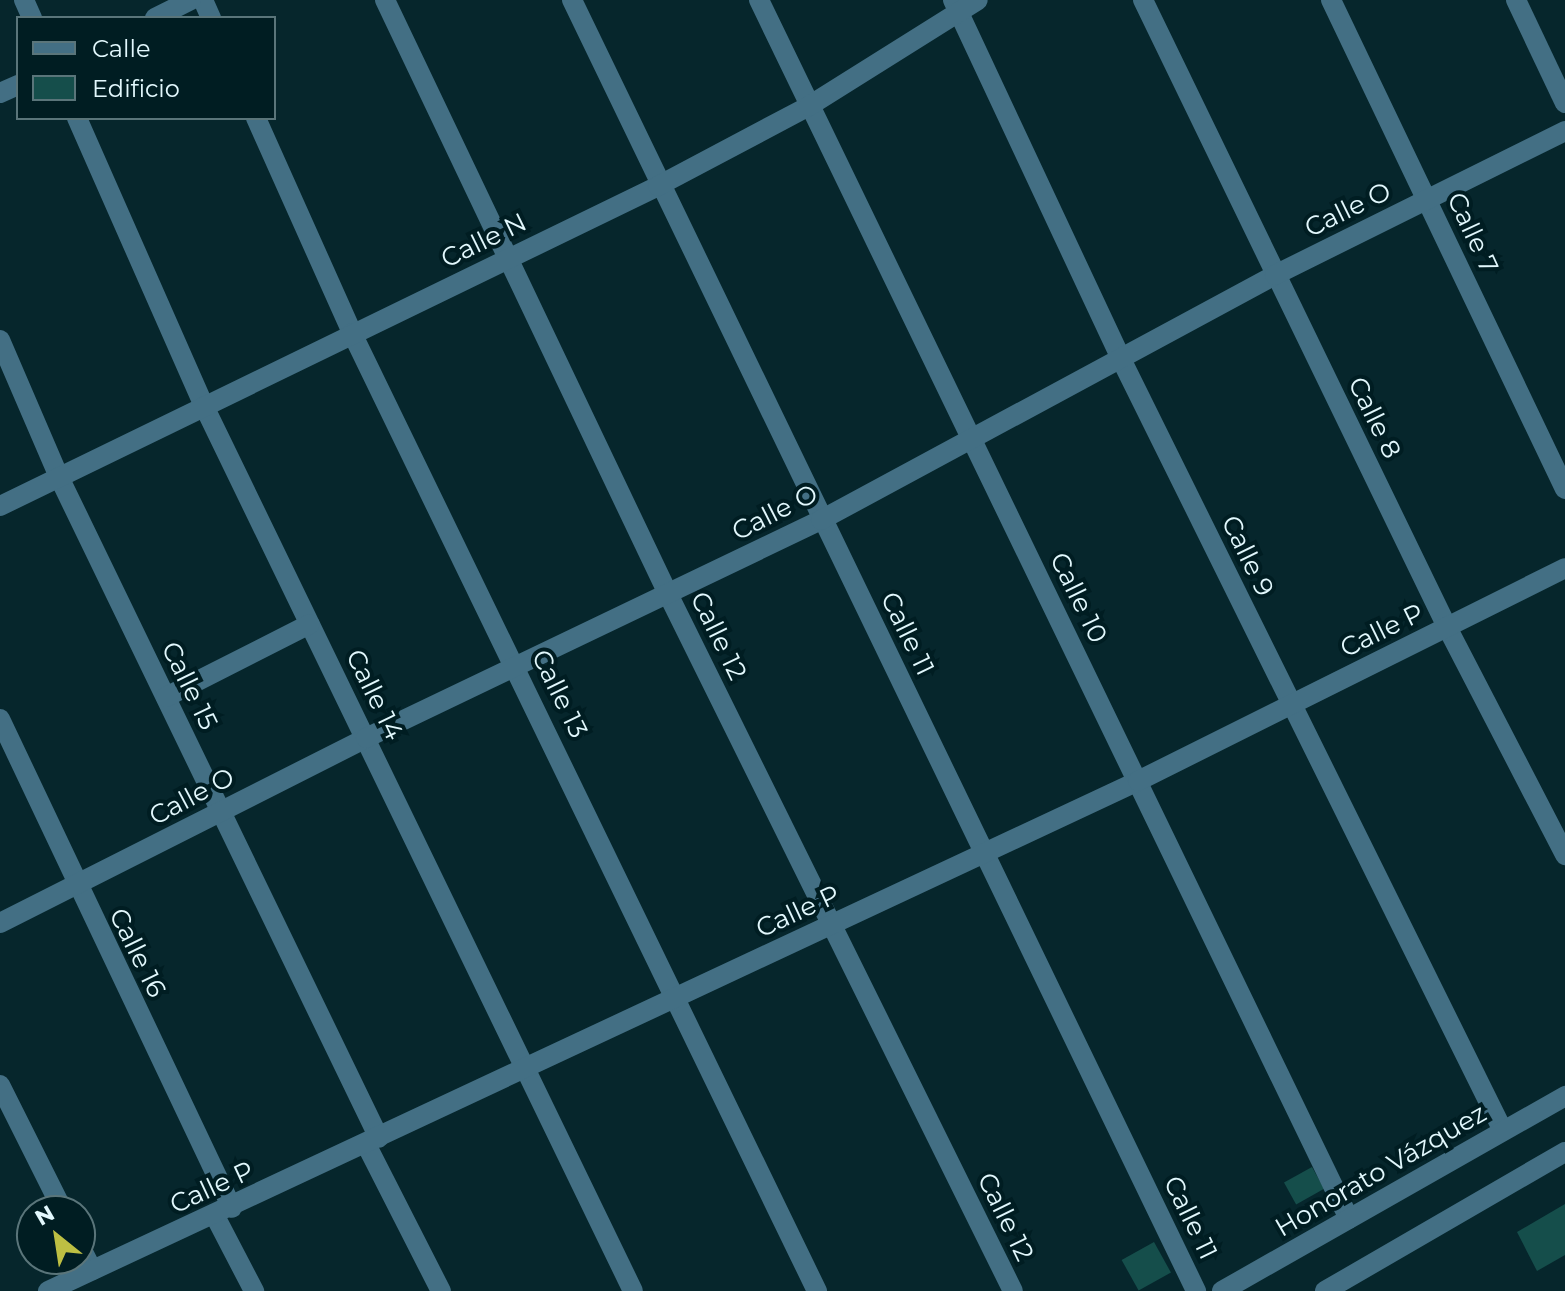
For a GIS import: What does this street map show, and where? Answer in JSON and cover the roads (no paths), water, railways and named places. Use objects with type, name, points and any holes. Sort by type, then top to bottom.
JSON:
[{"type":"street","points":[[159,16],[191,0]]},
{"type":"street","name":"Calle 12","points":[[385,0],[669,596],[1013,1291]]},
{"type":"street","name":"Calle 11","points":[[572,0],[658,186],[1196,1291]]},
{"type":"street","name":"Calle 10","points":[[759,0],[1349,1219]]},
{"type":"street","name":"Calle N","points":[[0,506],[658,186],[809,106],[956,5],[978,0]]},
{"type":"street","name":"Calle 8","points":[[1143,0],[1447,627],[1565,855]]},
{"type":"street","name":"Calle 7","points":[[1331,0],[1565,489]]},
{"type":"street","points":[[1516,0],[1565,103]]},
{"type":"street","name":"Calle 9","points":[[956,5],[1122,361],[1503,1131]]},
{"type":"street","name":"Calle 14","points":[[78,120],[204,406],[366,738],[523,1071],[633,1291]]},
{"type":"street","name":"Calle 13","points":[[257,120],[352,333],[517,666],[817,1291]]},
{"type":"street","name":"Calle O","points":[[0,923],[77,888],[221,810],[366,738],[669,596],[821,520],[1122,361],[1275,275],[1565,131]]},
{"type":"street","name":"Calle 15","points":[[0,340],[59,477],[221,810],[441,1291]]},
{"type":"street","name":"Calle P","points":[[96,1268],[224,1212],[1138,781],[1565,568]]},
{"type":"street","points":[[166,697],[310,624]]},
{"type":"street","name":"Calle 16","points":[[0,719],[224,1212],[254,1291]]},
{"type":"street","points":[[0,1085],[55,1195]]},
{"type":"street","name":"Honorato Vázquez","points":[[1222,1291],[1565,1096]]},
{"type":"street","points":[[1325,1291],[1348,1286],[1565,1152]]},
{"type":"street","name":"Calle P","points":[[56,1289],[83,1275]]}]
